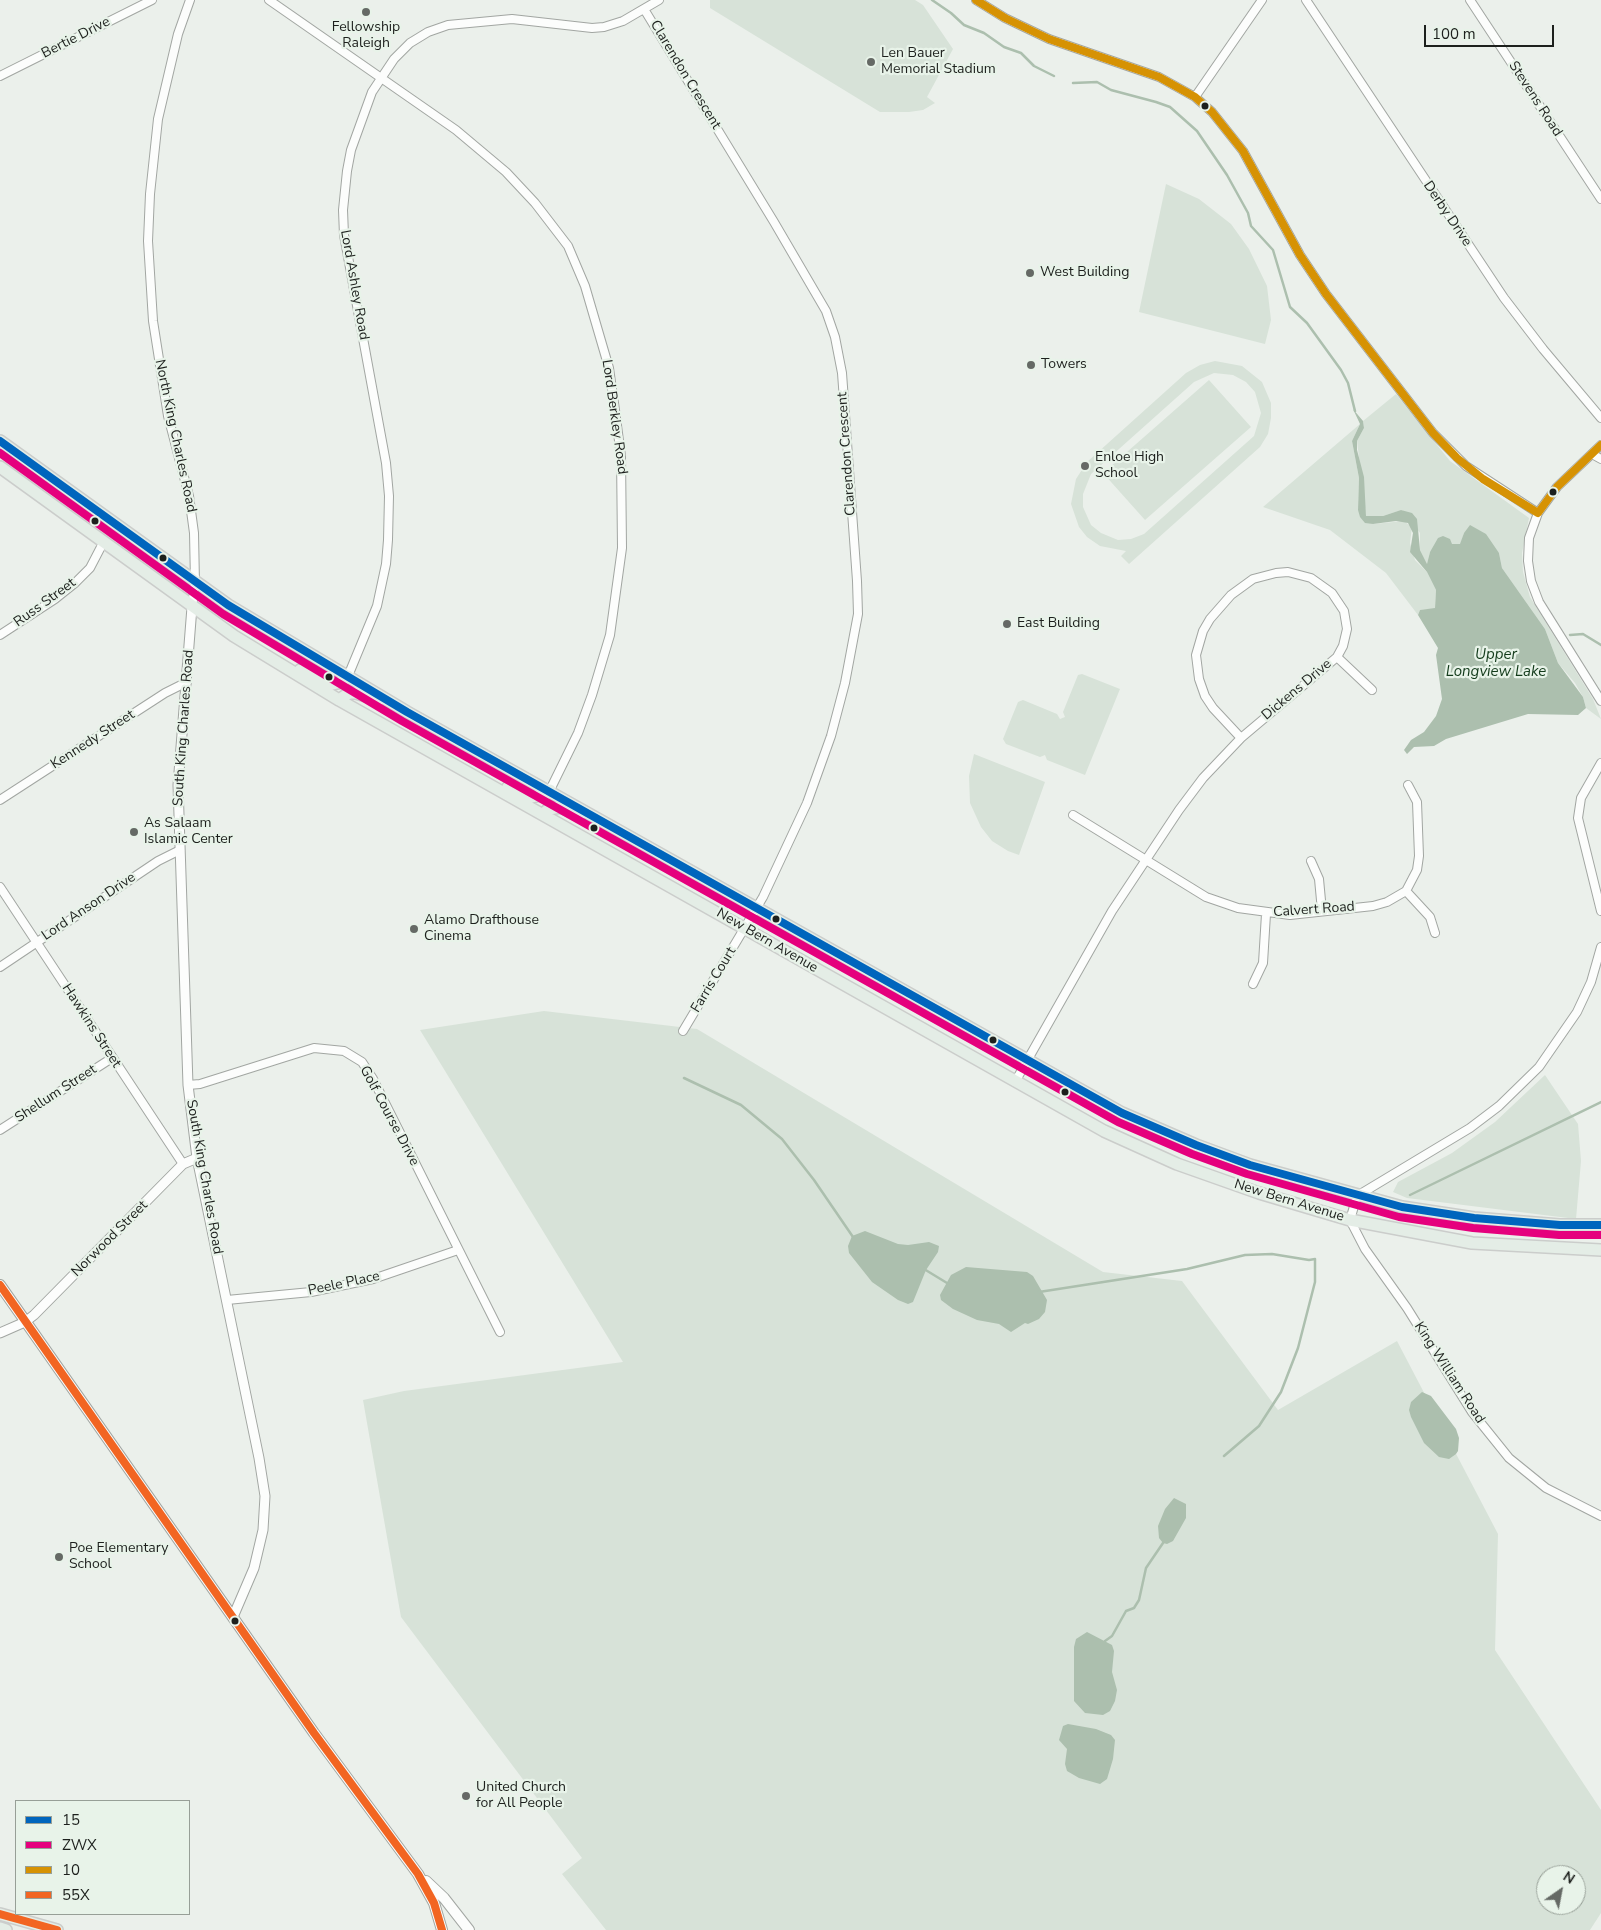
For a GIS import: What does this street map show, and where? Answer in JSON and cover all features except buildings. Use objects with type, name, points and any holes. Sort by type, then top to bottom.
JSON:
[{"type":"main road","name":"New Bern Avenue","points":[[0,441],[228,605],[439,729],[1122,1113],[1196,1145],[1288,1178],[1402,1207],[1474,1218],[1560,1225],[1601,1225]]},
{"type":"main road","name":"New Bern Avenue","points":[[0,467],[192,607],[268,657],[339,700],[1104,1131],[1177,1164],[1259,1193],[1350,1220],[1472,1243],[1601,1250]]},
{"type":"main road","points":[[268,657],[333,684],[342,682],[348,676]]},
{"type":"main road","points":[[339,700],[349,693],[375,698],[439,729]]},
{"type":"main road","points":[[471,774],[531,797],[546,794],[550,790]]},
{"type":"main road","points":[[543,814],[549,809],[560,807],[616,833],[630,836]]},
{"type":"main road","points":[[0,1285],[24,1322],[314,1733],[418,1874],[434,1903],[442,1930]]},
{"type":"main road","points":[[418,1874],[444,1898],[469,1930]]},
{"type":"main road","points":[[0,1914],[57,1930]]},
{"type":"main road","points":[[0,1928],[6,1930]]},
{"type":"street","name":"Bertie Drive","points":[[0,76],[152,0]]},
{"type":"street","name":"North King Charles Road","points":[[190,0],[178,34],[158,118],[150,194],[148,241],[153,321],[168,416],[189,496],[194,534],[195,583],[192,607]]},
{"type":"street","name":"Lord Berkley Road","points":[[269,0],[381,76],[456,130],[506,172],[535,203],[571,254],[585,286],[609,368],[621,456],[624,502],[622,548],[617,598],[610,635],[592,695],[578,733],[550,790]]},
{"type":"street","name":"Lord Ashley Road","points":[[348,676],[376,606],[386,564],[388,540],[386,463],[346,253],[343,210],[352,150],[372,92],[381,76],[410,44],[428,32],[448,25],[488,20],[530,20],[592,28],[614,24],[659,0]]},
{"type":"street","points":[[976,0],[1005,18],[1049,39],[1159,77],[1195,97],[1212,112],[1235,138],[1314,276],[1434,432],[1466,466],[1538,513]]},
{"type":"street","points":[[1195,97],[1262,0]]},
{"type":"street","name":"Derby Drive","points":[[1306,0],[1504,298],[1543,350],[1601,418]]},
{"type":"street","name":"Stevens Road","points":[[1470,0],[1601,199]]},
{"type":"street","name":"Clarendon Crescent","points":[[644,9],[814,288],[835,337],[842,373],[857,581],[856,628],[840,704],[820,768],[794,833],[745,929]]},
{"type":"street","points":[[1601,445],[1557,487],[1538,513],[1532,526],[1528,549],[1531,581],[1539,602],[1601,701]]},
{"type":"street","points":[[1592,454],[1601,459]]},
{"type":"street","name":"Russ Street","points":[[0,636],[55,599],[75,583],[90,568],[103,543]]},
{"type":"street","name":"Dickens Drive","points":[[1015,1082],[1112,911],[1203,778],[1241,738],[1336,657],[1345,638],[1346,621],[1344,611],[1332,593],[1311,578],[1288,572],[1276,573],[1253,580],[1231,595],[1210,619],[1203,631],[1196,655],[1197,668],[1205,696],[1241,738]]},
{"type":"street","name":"South King Charles Road","points":[[192,607],[179,759],[180,850],[188,1085],[197,1158],[260,1458],[265,1496],[263,1530],[254,1568],[233,1617]]},
{"type":"street","points":[[1336,657],[1372,690]]},
{"type":"street","name":"Kennedy Street","points":[[0,800],[165,693],[187,682]]},
{"type":"street","points":[[1601,763],[1581,798],[1578,818],[1601,911]]},
{"type":"street","points":[[1408,785],[1418,802],[1419,856],[1417,870],[1406,891],[1430,916],[1434,933]]},
{"type":"street","name":"Calvert Road","points":[[1073,815],[1222,904],[1266,914],[1290,915],[1373,906],[1387,902],[1406,891]]},
{"type":"street","name":"Lord Anson Drive","points":[[0,967],[158,861],[180,850]]},
{"type":"street","points":[[1311,861],[1319,879],[1322,911]]},
{"type":"street","name":"Hawkins Street","points":[[0,887],[183,1164]]},
{"type":"street","points":[[1253,984],[1263,964],[1266,914]]},
{"type":"street","name":"Farris Court","points":[[683,1031],[745,929]]},
{"type":"street","points":[[1350,1220],[1357,1196],[1470,1128],[1499,1106],[1534,1072],[1548,1056],[1577,1012],[1591,982],[1601,947]]},
{"type":"street","name":"Golf Course Drive","points":[[188,1085],[200,1084],[314,1048],[344,1051],[362,1062],[373,1079],[500,1332]]},
{"type":"street","name":"Shellum Street","points":[[0,1130],[112,1058]]},
{"type":"street","name":"Norwood Street","points":[[0,1333],[24,1322],[38,1312],[183,1164],[197,1158]]},
{"type":"street","name":"King William Road","points":[[1350,1220],[1365,1249],[1407,1308],[1472,1412],[1509,1458],[1546,1488],[1601,1516]]},
{"type":"street","name":"Peele Place","points":[[227,1300],[311,1292],[373,1279],[458,1250]]},
{"type":"shaded area","name":"Len Bauer Memorial Stadium","points":[[710,0],[915,0],[923,5],[953,49],[927,97],[935,103],[923,110],[880,112],[710,8]]},
{"type":"shaded area","points":[[1166,184],[1199,199],[1231,224],[1249,249],[1267,286],[1271,320],[1265,344],[1139,312]]},
{"type":"shaded area","points":[[1215,361],[1242,366],[1262,382],[1271,403],[1268,434],[1260,447],[1129,564],[1121,556],[1126,551],[1100,546],[1087,537],[1079,527],[1071,504],[1076,479],[1087,462],[1186,373],[1200,365]],"holes":[[[1214,373],[1233,375],[1246,382],[1255,392],[1261,413],[1254,436],[1144,534],[1131,539],[1118,540],[1101,533],[1091,525],[1083,507],[1083,494],[1091,474],[1194,382]]]},
{"type":"shaded area","points":[[1209,380],[1251,427],[1145,520],[1103,473]]},
{"type":"shaded area","points":[[1396,394],[1450,461],[1529,518],[1522,553],[1523,572],[1530,597],[1593,699],[1601,719],[1586,708],[1583,697],[1575,683],[1558,663],[1545,629],[1502,568],[1499,553],[1464,533],[1461,544],[1452,544],[1430,552],[1427,565],[1420,550],[1420,533],[1402,510],[1383,516],[1366,516],[1357,441],[1364,428],[1363,421]]},
{"type":"shaded area","points":[[1360,424],[1352,441],[1359,478],[1358,510],[1373,524],[1404,521],[1412,527],[1410,543],[1415,560],[1427,572],[1436,590],[1435,609],[1420,610],[1418,615],[1386,573],[1330,530],[1263,507]]},
{"type":"shaded area","points":[[1082,674],[1120,689],[1085,775],[1047,760],[1045,755],[1040,757],[1006,744],[1003,739],[1018,702],[1023,700],[1057,714],[1060,719],[1065,717],[1063,712],[1078,675]]},
{"type":"shaded area","points":[[974,754],[1045,782],[1019,855],[1008,851],[992,841],[981,827],[970,803],[969,776]]},
{"type":"shaded area","points":[[544,1011],[697,1029],[1103,1272],[1182,1281],[1278,1410],[1397,1341],[1498,1534],[1495,1650],[1601,1810],[1601,1913],[1590,1930],[606,1930],[562,1874],[582,1858],[401,1617],[363,1400],[404,1391],[623,1362],[420,1030]]},
{"type":"shaded area","points":[[1545,1075],[1578,1124],[1581,1161],[1576,1219],[1407,1198],[1393,1192],[1398,1182],[1452,1153],[1495,1122]]},
{"type":"water","name":"Upper Longview Lake","points":[[1353,409],[1363,421],[1364,428],[1357,441],[1357,450],[1364,477],[1366,516],[1383,516],[1401,510],[1412,513],[1417,519],[1420,550],[1427,564],[1430,552],[1438,538],[1443,536],[1450,539],[1452,544],[1460,544],[1464,533],[1470,525],[1486,534],[1499,553],[1502,568],[1545,629],[1558,663],[1583,697],[1586,708],[1578,715],[1528,714],[1446,739],[1434,746],[1414,747],[1407,754],[1404,750],[1411,740],[1424,732],[1436,716],[1442,699],[1436,655],[1438,648],[1418,615],[1420,610],[1435,608],[1436,590],[1427,572],[1410,552],[1413,533],[1408,523],[1396,521],[1373,524],[1365,523],[1360,517],[1358,510],[1359,478],[1352,441],[1360,424]]},
{"type":"water","points":[[865,1231],[898,1244],[908,1245],[929,1242],[939,1246],[938,1252],[926,1270],[913,1302],[908,1304],[898,1300],[872,1282],[849,1253],[848,1246],[852,1236]]},
{"type":"water","points":[[966,1267],[1027,1272],[1033,1276],[1047,1300],[1045,1312],[1039,1319],[1028,1324],[1025,1323],[1011,1332],[999,1324],[977,1320],[953,1309],[941,1300],[940,1295],[951,1275]]},
{"type":"water","points":[[1422,1392],[1431,1396],[1456,1429],[1459,1438],[1458,1451],[1449,1459],[1439,1457],[1424,1443],[1411,1417],[1409,1410],[1411,1402]]},
{"type":"water","points":[[1174,1498],[1186,1504],[1186,1518],[1173,1541],[1167,1544],[1163,1543],[1159,1538],[1158,1526],[1165,1509]]},
{"type":"water","points":[[1087,1632],[1112,1645],[1114,1651],[1112,1672],[1117,1690],[1115,1701],[1110,1711],[1103,1715],[1085,1713],[1074,1701],[1074,1647],[1076,1639]]},
{"type":"water","points":[[1068,1724],[1096,1729],[1111,1735],[1115,1740],[1113,1759],[1107,1779],[1100,1784],[1079,1778],[1067,1771],[1065,1764],[1067,1749],[1059,1740],[1063,1726]]},
{"type":"waterway","points":[[932,0],[964,25],[984,33],[1004,47],[1021,53],[1034,66],[1054,76]]},
{"type":"waterway","points":[[1073,83],[1097,82],[1111,90],[1170,107],[1197,131],[1227,175],[1248,213],[1251,226],[1273,250],[1290,307],[1307,323],[1341,370],[1348,383],[1355,411]]},
{"type":"waterway","points":[[1570,635],[1583,634],[1601,645]]},
{"type":"waterway","points":[[684,1078],[741,1105],[782,1139],[814,1180],[853,1237]]},
{"type":"waterway","points":[[1410,1195],[1601,1102]]},
{"type":"waterway","points":[[1039,1292],[1187,1269],[1245,1255],[1272,1254],[1309,1260],[1315,1259],[1315,1282],[1298,1348],[1281,1392],[1259,1426],[1224,1456]]},
{"type":"waterway","points":[[924,1269],[947,1283]]},
{"type":"waterway","points":[[1105,1641],[1112,1636],[1126,1611],[1134,1608],[1139,1600],[1146,1568],[1163,1543]]},
{"type":"transit line","name":"10","points":[[976,0],[1005,18],[1049,39],[1159,77],[1195,97],[1212,112],[1243,151],[1300,255],[1326,294],[1433,433],[1457,458],[1483,479],[1538,513],[1557,487],[1601,445]]},
{"type":"transit line","name":"15","points":[[0,441],[228,605],[407,712],[1122,1113],[1196,1145],[1250,1165],[1402,1207],[1474,1218],[1560,1225],[1601,1225]]},
{"type":"transit line","name":"ZWX","points":[[0,453],[223,614],[402,721],[1118,1122],[1192,1154],[1247,1174],[1399,1217],[1473,1228],[1559,1235],[1601,1235]]},
{"type":"transit line","name":"55X","points":[[0,1285],[314,1733],[418,1874],[434,1903],[442,1930]]},
{"type":"transit line","name":"55X","points":[[0,1914],[57,1930]]},
{"type":"place","name":"Fellowship Raleigh","points":[[366,12]]},
{"type":"place","name":"Len Bauer Memorial Stadium","points":[[871,62]]},
{"type":"place","name":"West Building","points":[[1030,273]]},
{"type":"place","name":"Towers","points":[[1031,365]]},
{"type":"place","name":"Enloe High School","points":[[1085,466]]},
{"type":"place","name":"East Building","points":[[1007,624]]},
{"type":"place","name":"As Salaam Islamic Center","points":[[134,832]]},
{"type":"place","name":"Alamo Drafthouse Cinema","points":[[414,929]]},
{"type":"place","name":"Poe Elementary School","points":[[59,1557]]},
{"type":"place","name":"United Church for All People","points":[[466,1796]]}]
